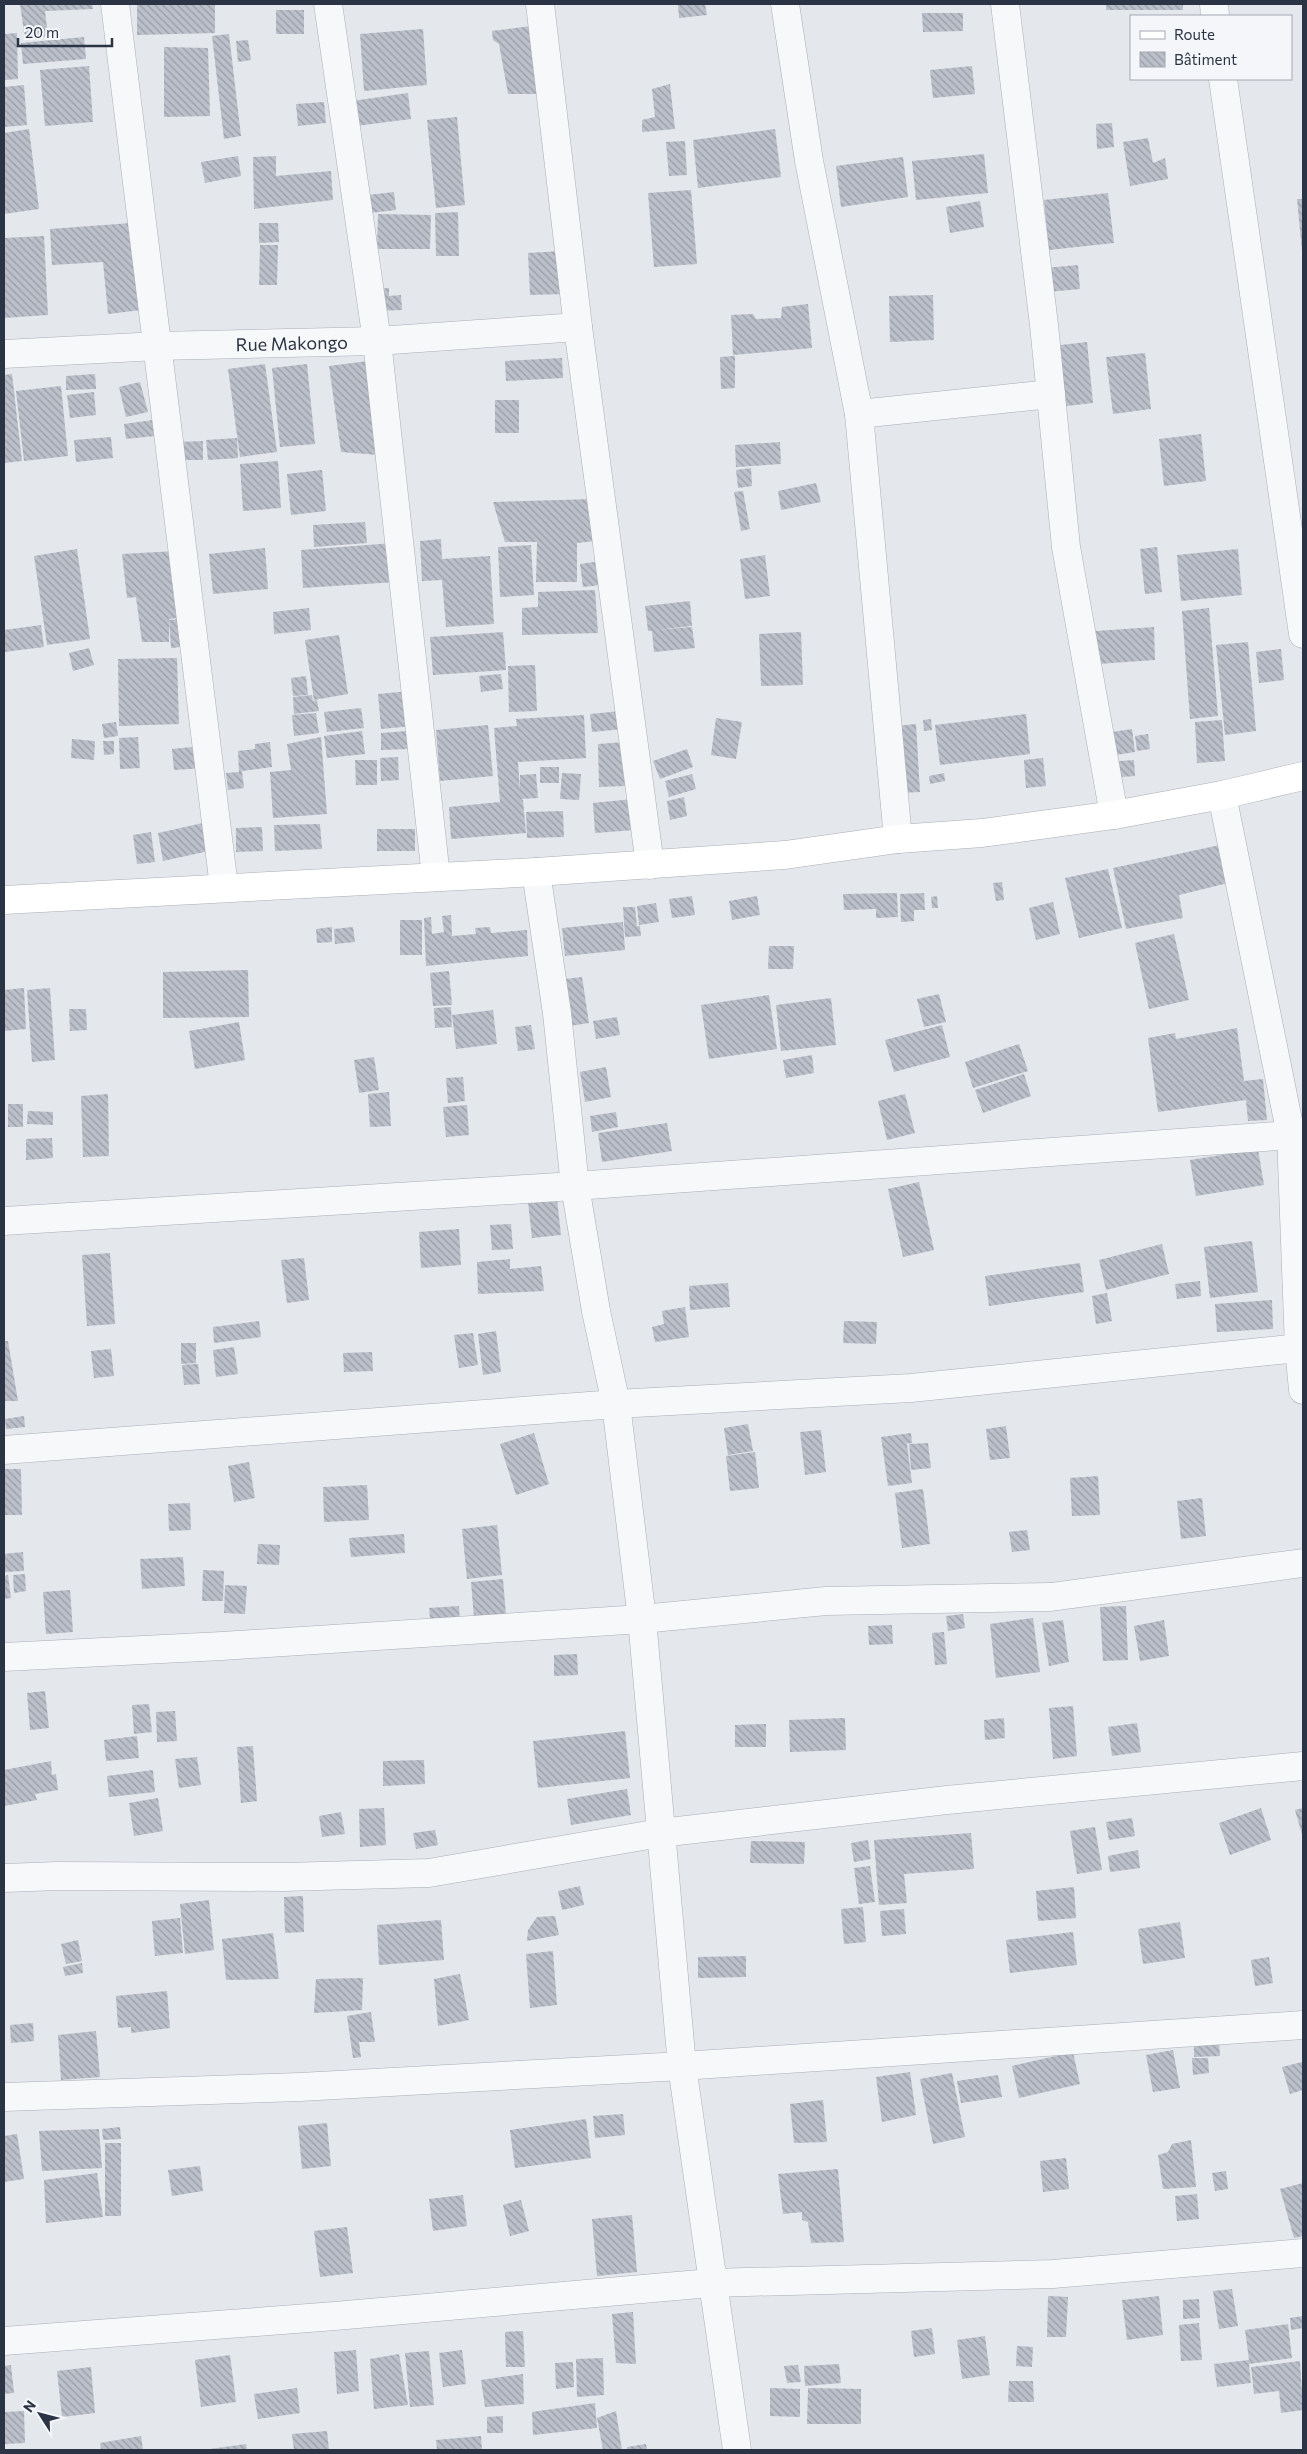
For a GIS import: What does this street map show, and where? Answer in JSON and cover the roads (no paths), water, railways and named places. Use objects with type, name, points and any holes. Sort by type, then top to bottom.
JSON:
[{"type":"street","points":[[115,4],[224,887]]},
{"type":"street","points":[[328,4],[377,341],[436,877]]},
{"type":"street","points":[[540,4],[578,327],[650,865]]},
{"type":"street","points":[[786,4],[809,161],[859,414],[898,839]]},
{"type":"street","points":[[1004,4],[1051,394],[1066,547],[1114,814]]},
{"type":"street","points":[[1223,80],[1303,634]]},
{"type":"street","name":"Rue Makongo","points":[[4,354],[158,346],[377,341],[578,327]]},
{"type":"street","points":[[859,414],[1051,394]]},
{"type":"street","points":[[4,900],[536,872],[785,855],[898,839],[982,833],[1114,814],[1222,795],[1303,776]]},
{"type":"street","points":[[1222,795],[1297,1133],[1299,1348],[1303,1390]]},
{"type":"street","points":[[536,872],[557,1013],[574,1186],[596,1311],[616,1404],[642,1619],[682,2066],[711,2283],[737,2450]]},
{"type":"street","points":[[4,1221],[574,1186],[1297,1133]]},
{"type":"street","points":[[4,1450],[616,1404],[912,1388],[1299,1348]]},
{"type":"street","points":[[4,1657],[222,1646],[642,1619],[826,1601],[1050,1597],[1303,1563]]},
{"type":"street","points":[[4,1878],[58,1876],[284,1877],[429,1873],[660,1833],[947,1800],[1303,1766]]},
{"type":"street","points":[[4,2097],[300,2087],[682,2066],[1303,2025]]},
{"type":"street","points":[[4,2341],[335,2316],[711,2283],[1053,2274],[1303,2253]]}]
